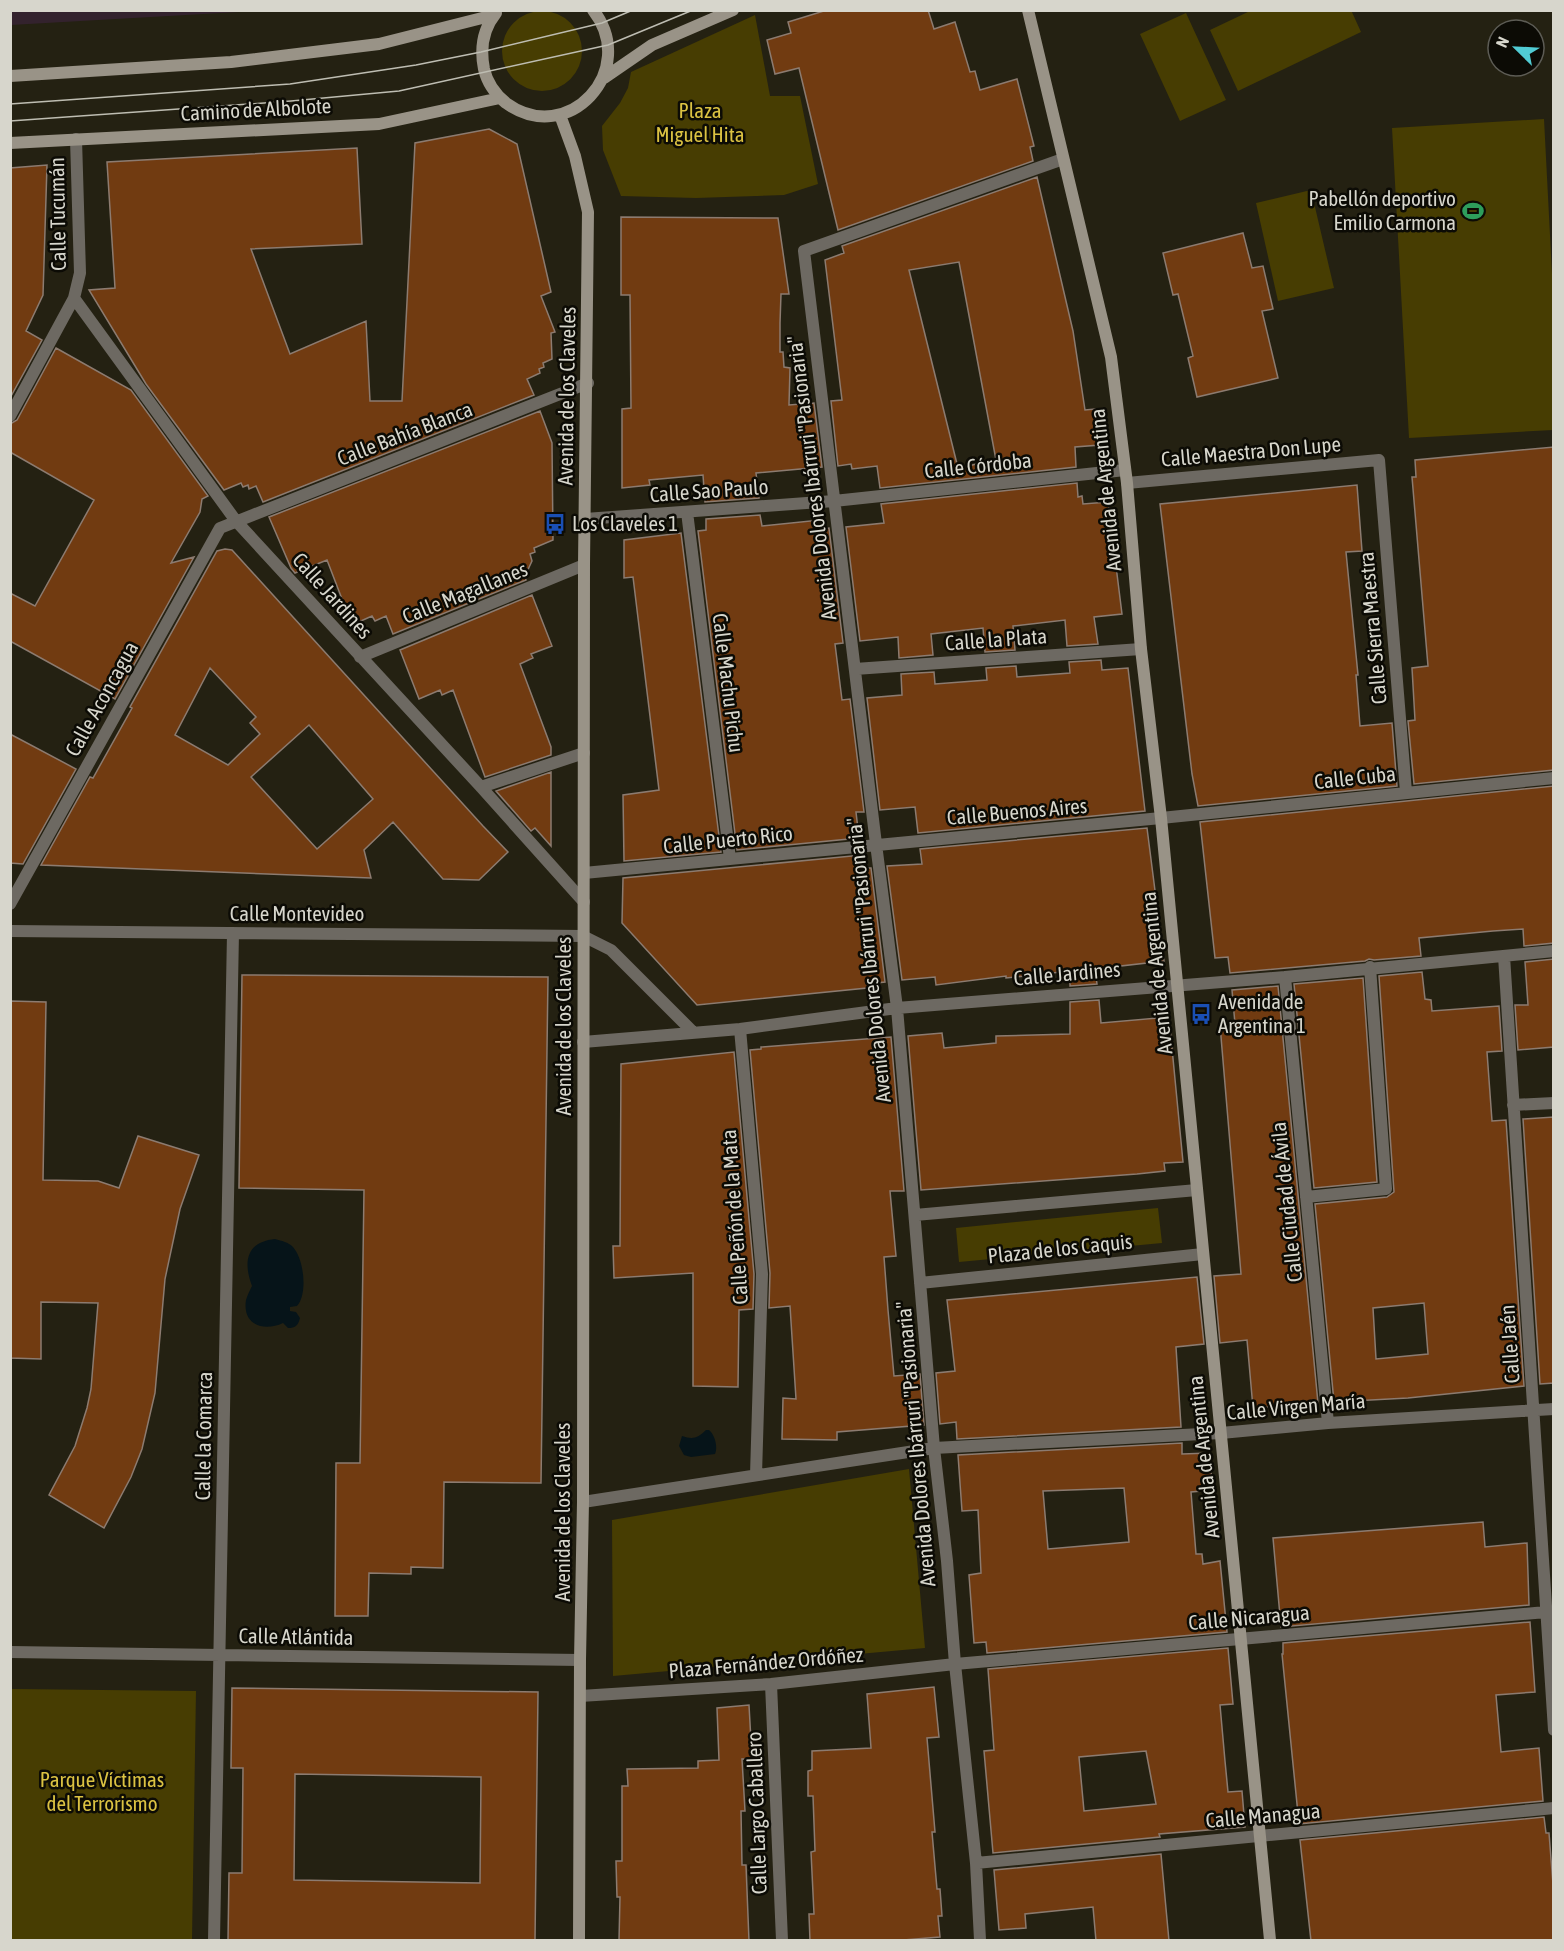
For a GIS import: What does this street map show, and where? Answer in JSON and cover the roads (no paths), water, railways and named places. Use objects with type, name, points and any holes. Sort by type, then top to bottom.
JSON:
[{"type":"street","points":[[497,13],[483,38],[481,52],[488,81],[500,98],[516,110],[541,117],[560,115],[578,108],[594,94],[604,78],[609,53],[602,23],[593,10]]},
{"type":"street","points":[[604,78],[652,45],[733,10]]},
{"type":"street","name":"Avenida de Argentina","points":[[1028,10],[1111,357],[1127,483],[1141,649],[1178,985],[1270,1941]]},
{"type":"street","points":[[10,76],[231,63],[379,44],[497,13]]},
{"type":"street","name":"Camino de Albolote","points":[[10,143],[379,123],[500,98]]},
{"type":"street","name":"Avenida de los Claveles","points":[[560,115],[575,156],[588,212],[588,383],[584,565],[583,1502],[579,1941]]},
{"type":"street","name":"Calle Tucumán","points":[[10,416],[74,298],[80,273],[75,139]]},
{"type":"street","name":"Avenida Dolores Ibárruri \"Pasionaria\"","points":[[980,1941],[976,1863],[934,1448],[897,1008],[804,251],[1063,159]]},
{"type":"street","name":"Calle Jardines","points":[[74,298],[236,521],[584,902]]},
{"type":"street","name":"Calle Bahía Blanca","points":[[236,521],[588,383]]},
{"type":"street","name":"Calle Maestra Don Lupe","points":[[1127,483],[1379,460]]},
{"type":"street","name":"Calle Sierra Maestra","points":[[1379,460],[1406,792]]},
{"type":"street","name":"Calle Córdoba","points":[[834,501],[1125,470]]},
{"type":"street","name":"Calle Sao Paulo","points":[[585,519],[834,501]]},
{"type":"street","name":"Calle Machu Pichu","points":[[687,512],[730,859]]},
{"type":"street","name":"Calle Aconcagua","points":[[10,904],[220,528],[236,521]]},
{"type":"street","name":"Calle Magallanes","points":[[360,657],[584,565]]},
{"type":"street","name":"Calle la Plata","points":[[855,669],[1141,649]]},
{"type":"street","points":[[481,787],[584,753]]},
{"type":"street","name":"Calle Cuba","points":[[1161,818],[1554,778]]},
{"type":"street","name":"Calle Buenos Aires","points":[[876,844],[1161,818]]},
{"type":"street","name":"Calle Puerto Rico","points":[[584,873],[876,844]]},
{"type":"street","name":"Calle Montevideo","points":[[10,931],[583,936]]},
{"type":"street","name":"Calle la Comarca","points":[[214,1941],[233,933]]},
{"type":"street","points":[[583,936],[611,950],[693,1032]]},
{"type":"street","name":"Calle Jardines","points":[[583,1042],[740,1029],[897,1008],[1285,977],[1554,951]]},
{"type":"street","name":"Calle Jaén","points":[[1504,956],[1554,1730]]},
{"type":"street","points":[[1306,1197],[1386,1189],[1370,967]]},
{"type":"street","name":"Calle Ciudad de Ávila","points":[[1285,977],[1328,1423]]},
{"type":"street","name":"Calle Peñón de la Mata","points":[[740,1029],[762,1274],[756,1475]]},
{"type":"street","points":[[1513,1105],[1554,1102]]},
{"type":"street","points":[[915,1215],[1197,1190]]},
{"type":"street","name":"Plaza de los Caquis","points":[[920,1283],[1203,1254]]},
{"type":"street","name":"Calle Virgen María","points":[[934,1448],[1221,1432],[1554,1409]]},
{"type":"street","points":[[583,1502],[934,1448]]},
{"type":"street","name":"Calle Nicaragua","points":[[955,1664],[1546,1612]]},
{"type":"street","name":"Calle Atlántida","points":[[10,1652],[580,1660]]},
{"type":"street","name":"Plaza Fernández Ordóñez","points":[[580,1696],[771,1684],[955,1664]]},
{"type":"street","name":"Calle Largo Caballero","points":[[771,1684],[782,1941]]},
{"type":"street","name":"Calle Managua","points":[[976,1863],[1554,1808]]},
{"type":"tram line","points":[[10,104],[290,84],[416,65],[602,23],[633,10]]},
{"type":"tram line","points":[[10,121],[399,91],[608,45],[693,10]]},
{"type":"place","name":"Pabellón deportivo Emilio Carmona","points":[[1473,211]]},
{"type":"place","name":"Los Claveles 1","points":[[555,524]]},
{"type":"place","name":"Avenida de Argentina 1","points":[[1201,1014]]},
{"type":"park label","name":"Plaza Miguel Hita","points":[[700,123]]},
{"type":"park label","name":"Parque Víctimas del Terrorismo","points":[[102,1792]]}]
